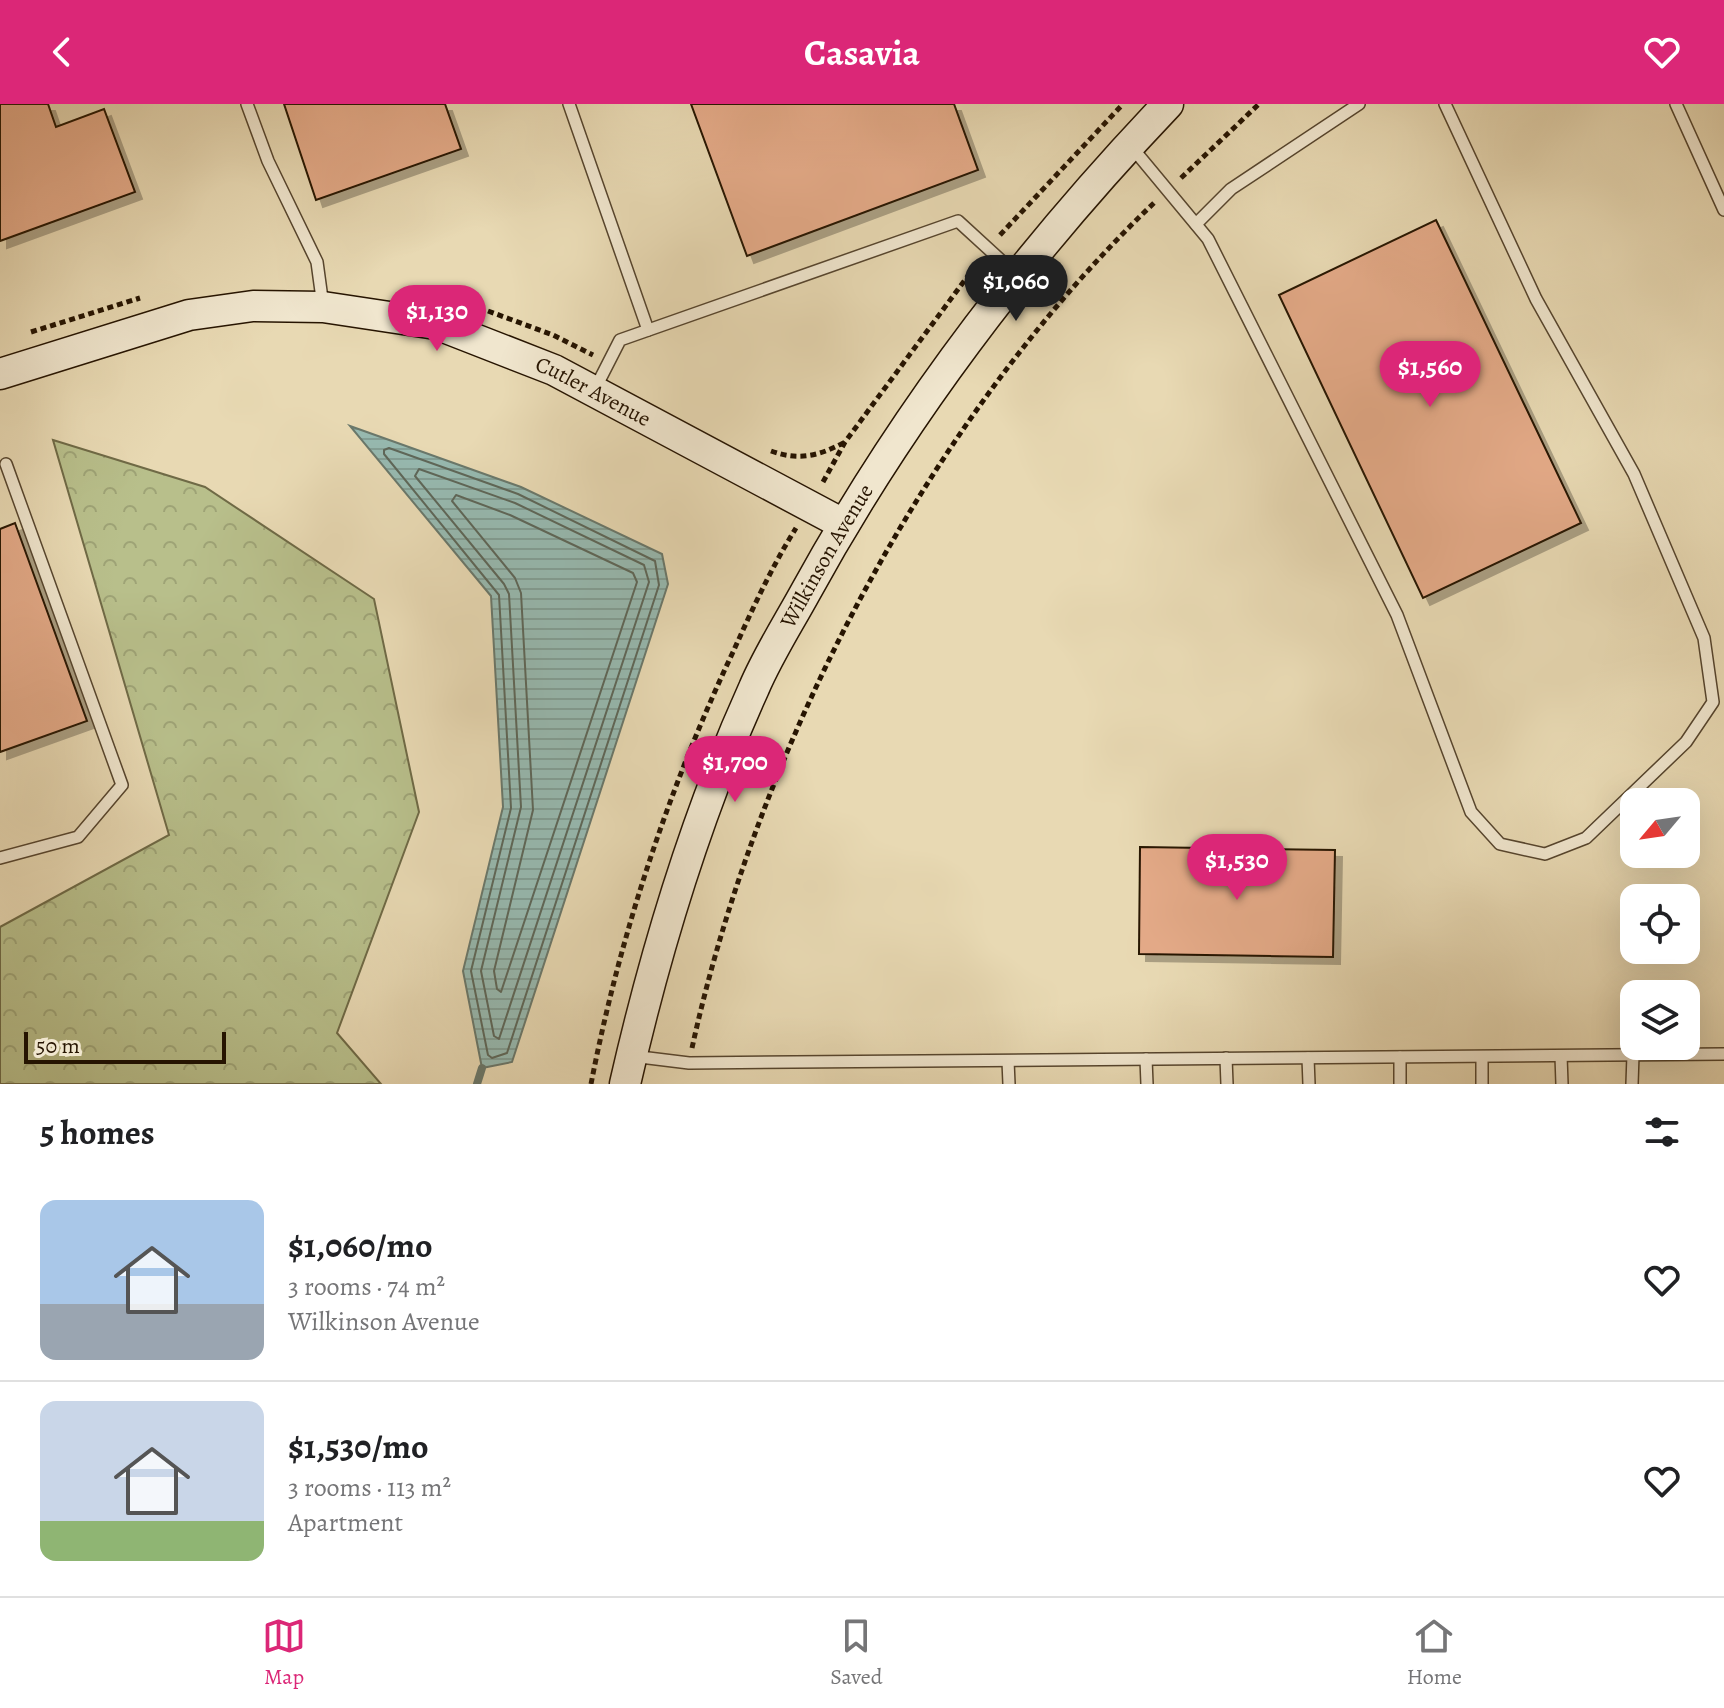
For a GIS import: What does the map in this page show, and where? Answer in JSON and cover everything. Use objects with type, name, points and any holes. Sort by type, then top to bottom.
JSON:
[{"type":"street","name":"Wilkinson Avenue","points":[[628,1070],[653,961],[701,814],[755,686],[843,524],[900,434],[1018,276],[1056,227],[1168,104]]},
{"type":"street","name":"Cutler Avenue","points":[[0,374],[189,315],[253,306],[323,307],[436,324],[554,370],[843,524]]},
{"type":"lane","points":[[247,104],[268,161],[317,262],[323,307]]},
{"type":"lane","points":[[569,104],[648,330]]},
{"type":"lane","points":[[1196,224],[1231,189],[1359,104]]},
{"type":"lane","points":[[1130,144],[1208,239],[1397,615],[1471,812],[1500,844],[1545,854],[1586,838],[1686,742],[1713,702],[1704,638],[1634,474],[1536,299],[1445,104]]},
{"type":"lane","points":[[1676,104],[1724,210]]},
{"type":"lane","points":[[594,391],[620,340],[958,221],[1018,276]]},
{"type":"lane","points":[[0,858],[78,837],[122,785],[6,464]]},
{"type":"lane","points":[[1700,1054],[1724,1054]]},
{"type":"lane","points":[[628,1070],[689,1063],[1620,1055]]},
{"type":"lane","points":[[1561,1056],[1562,1084]]},
{"type":"lane","points":[[1400,1057],[1400,1084]]},
{"type":"lane","points":[[1482,1057],[1482,1084]]},
{"type":"lane","points":[[1226,1058],[1227,1084]]},
{"type":"lane","points":[[1308,1058],[1309,1084]]},
{"type":"lane","points":[[1146,1059],[1147,1084]]},
{"type":"lane","points":[[1632,1084],[1633,1060]]},
{"type":"lane","points":[[1008,1061],[1009,1084]]},
{"type":"path","points":[[689,1063],[731,906],[756,833],[809,704],[854,613],[914,506],[993,392],[1089,273],[1168,190],[1259,104]]},
{"type":"green space","points":[[53,440],[205,487],[374,599],[419,812],[337,1033],[381,1084],[0,1084],[0,927],[169,835]]},
{"type":"water","points":[[350,426],[521,487],[662,554],[668,584],[512,1062],[482,1068],[463,971],[503,807],[491,596]]},
{"type":"building","points":[[0,104],[48,104],[56,127],[104,109],[135,192],[0,241]]},
{"type":"building","points":[[284,104],[445,104],[461,149],[316,200]]},
{"type":"building","points":[[691,104],[954,104],[978,170],[747,256]]},
{"type":"building","points":[[1436,220],[1581,523],[1423,598],[1279,295]]},
{"type":"building","points":[[15,523],[87,721],[0,752],[0,529]]},
{"type":"building","points":[[1140,847],[1335,850],[1333,957],[1139,954]]},
{"type":"waterway","points":[[477,1084],[482,1068]]}]
